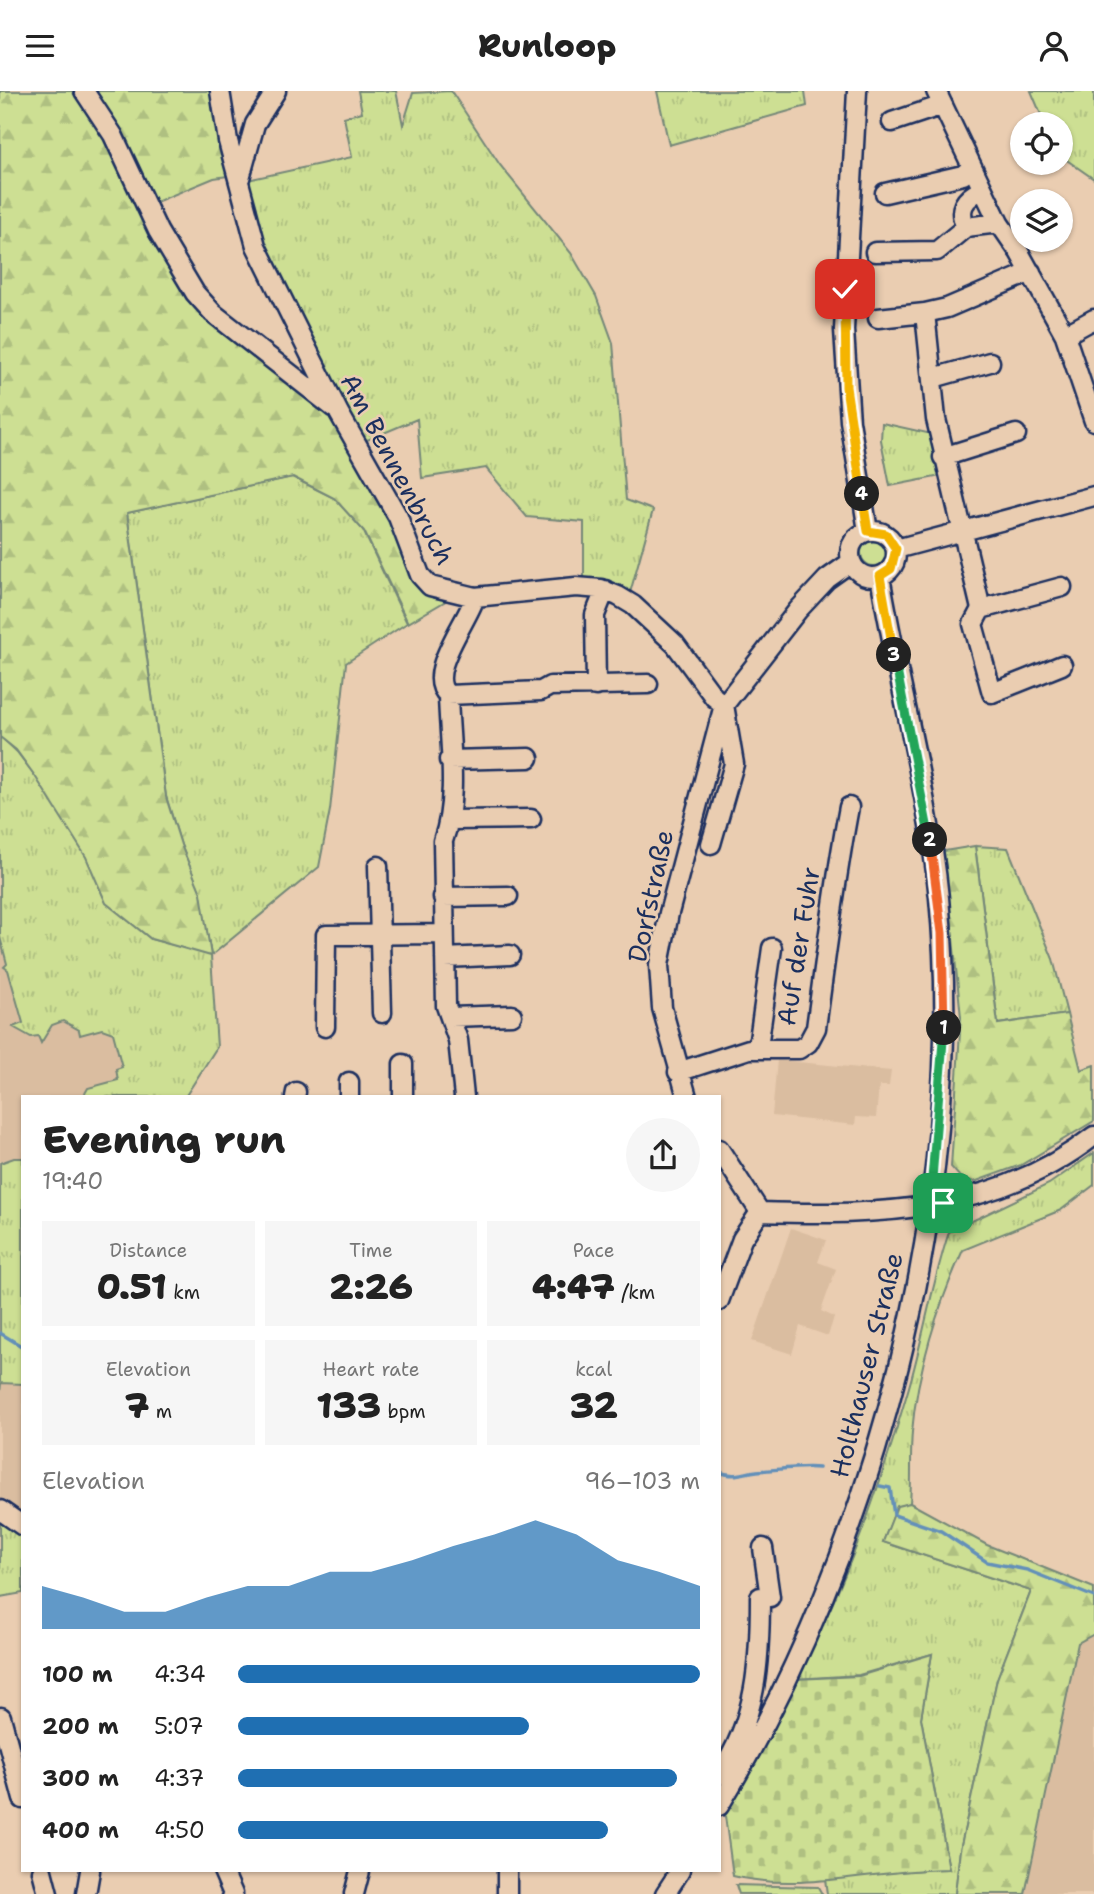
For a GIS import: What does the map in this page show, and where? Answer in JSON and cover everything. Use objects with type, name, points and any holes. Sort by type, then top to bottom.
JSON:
[{"type":"street","points":[[84,91],[113,135],[158,231],[195,293],[214,313],[339,412]]},
{"type":"street","name":"Am Bennenbruch","points":[[220,91],[229,141],[256,246],[339,412],[398,517],[420,575],[430,586],[475,597],[576,587],[605,590],[633,604],[665,633],[685,655],[714,697],[724,705]]},
{"type":"street","points":[[240,178],[255,124],[276,91]]},
{"type":"street","points":[[857,91],[844,330],[850,421],[868,531]]},
{"type":"street","points":[[892,122],[940,98],[999,223],[1031,272],[1065,335],[1094,421]]},
{"type":"street","points":[[885,193],[963,175],[972,166]]},
{"type":"street","points":[[967,227],[962,218],[963,203],[969,196],[982,190]]},
{"type":"street","points":[[875,252],[936,251],[967,227],[999,223]]},
{"type":"street","points":[[878,318],[947,308],[1031,272]]},
{"type":"street","points":[[925,313],[936,419],[960,530],[981,609],[973,624],[992,693],[1062,665]]},
{"type":"street","points":[[1065,335],[1094,319]]},
{"type":"street","points":[[933,377],[989,362]]},
{"type":"street","points":[[943,457],[1017,434]]},
{"type":"street","points":[[896,549],[1094,496]]},
{"type":"street","points":[[868,531],[886,534],[896,549],[891,569],[880,576],[862,575],[851,562],[853,543],[868,531]]},
{"type":"street","name":"Dorfstraße","points":[[686,1095],[662,1008],[659,984],[661,944],[724,705],[798,610],[827,579],[851,562]]},
{"type":"street","name":"Holthauser Straße","points":[[721,1802],[793,1667],[861,1496],[899,1362],[930,1204],[943,1047],[942,933],[934,862],[880,576]]},
{"type":"street","points":[[981,609],[1062,587]]},
{"type":"street","points":[[596,685],[596,615],[605,590]]},
{"type":"street","points":[[464,1095],[458,1040],[446,1006],[443,841],[450,820],[448,695],[440,685],[441,673],[475,597]]},
{"type":"street","points":[[448,695],[648,684]]},
{"type":"street","name":"Dorfstraße","points":[[711,844],[734,764],[724,705]]},
{"type":"street","points":[[449,760],[529,758]]},
{"type":"street","name":"Auf der Fuhr","points":[[678,1072],[738,1051],[758,1047],[799,1049],[808,1043],[817,1028],[831,933],[832,897],[849,807]]},
{"type":"street","points":[[450,820],[531,819]]},
{"type":"street","points":[[378,866],[382,1013]]},
{"type":"street","points":[[443,897],[508,896]]},
{"type":"street","points":[[325,1027],[326,935],[443,934]]},
{"type":"street","name":"Auf der Fuhr","points":[[758,1047],[772,948]]},
{"type":"street","points":[[444,958],[510,955]]},
{"type":"street","points":[[450,1017],[512,1015]]},
{"type":"street","points":[[402,1095],[403,1064]]},
{"type":"street","points":[[760,1212],[878,1213],[969,1199],[1014,1183],[1051,1165],[1094,1136]]},
{"type":"street","points":[[721,1152],[760,1212]]},
{"type":"street","points":[[721,1296],[742,1239],[760,1212]]},
{"type":"street","points":[[0,1510],[21,1526]]},
{"type":"street","points":[[721,1771],[748,1722],[755,1689],[760,1660],[760,1597],[770,1597],[763,1548]]},
{"type":"street","points":[[1,1717],[21,1792]]},
{"type":"street","points":[[42,1872],[48,1894]]},
{"type":"street","points":[[86,1894],[90,1872]]},
{"type":"street","points":[[223,1872],[233,1894]]},
{"type":"street","points":[[354,1894],[360,1872]]},
{"type":"street","points":[[507,1872],[507,1894]]},
{"type":"street","points":[[665,1894],[679,1872]]},
{"type":"shaded area","points":[[0,736],[17,752],[36,777],[87,857],[106,902],[151,939],[211,956],[217,1047],[186,1095],[21,1095],[21,1519],[0,1504]]},
{"type":"shaded area","points":[[777,1060],[891,1071],[889,1086],[879,1086],[876,1118],[856,1117],[855,1125],[772,1116]]},
{"type":"shaded area","points":[[791,1228],[826,1240],[818,1262],[836,1269],[821,1311],[834,1317],[828,1336],[800,1326],[792,1354],[752,1341]]},
{"type":"shaded area","points":[[1094,1634],[1094,1894],[1026,1894],[1078,1642]]},
{"type":"green space","points":[[0,91],[218,91],[235,175],[214,178],[151,204],[211,318],[333,414],[360,458],[418,579],[449,599],[408,623],[364,531],[334,498],[293,477],[127,513],[166,797],[181,845],[201,893],[211,956],[151,939],[106,903],[86,857],[35,776],[16,750],[0,737]]},
{"type":"green space","points":[[358,91],[396,91],[403,125],[413,93],[451,91],[500,165],[571,253],[596,296],[613,343],[626,500],[653,510],[630,593],[584,581],[584,522],[527,517],[486,468],[422,478],[417,419],[360,443],[259,244],[243,181],[352,157],[344,117],[362,112]]},
{"type":"green space","points":[[657,91],[805,91],[807,106],[669,145]]},
{"type":"green space","points":[[1031,91],[1094,91],[1094,179],[1073,164],[1073,112],[1040,112]]},
{"type":"green space","points":[[882,423],[932,434],[941,476],[890,486],[881,440]]},
{"type":"green space","points":[[292,477],[334,498],[363,530],[407,623],[346,663],[330,810],[319,867],[211,956],[217,1047],[186,1095],[84,1095],[88,1088],[118,1080],[116,1069],[122,1067],[113,1033],[102,1029],[80,1035],[79,1030],[63,1021],[52,1025],[41,1043],[38,1036],[31,1037],[13,1027],[23,1023],[8,970],[4,967],[7,964],[0,937],[0,736],[17,752],[36,777],[87,857],[106,902],[151,939],[211,955],[200,892],[181,845],[166,796],[127,513]]},
{"type":"green space","points":[[874,540],[883,544],[887,553],[883,562],[874,566],[865,562],[861,553],[865,544]]},
{"type":"green space","points":[[975,846],[1008,848],[1053,959],[1067,1014],[998,1024]]},
{"type":"green space","points":[[975,846],[998,1024],[1067,1014],[1081,1070],[1094,1065],[1094,1121],[1021,1165],[974,1182],[960,1177],[951,1167],[961,1017],[944,851]]},
{"type":"green space","points":[[1094,1153],[1094,1185],[1061,1210],[963,1250],[945,1293],[924,1362],[912,1432],[910,1503],[897,1507],[883,1542],[1031,1591],[997,1679],[960,1850],[955,1894],[827,1894],[825,1879],[949,1869],[921,1718],[932,1654],[859,1675],[795,1679],[846,1573],[874,1499],[909,1387],[949,1232],[1049,1184]]},
{"type":"green space","points":[[21,1158],[21,1384],[1,1383],[0,1393],[0,1163]]},
{"type":"green space","points":[[910,1503],[987,1545],[1094,1588],[1094,1634],[1078,1643],[1025,1894],[955,1894],[960,1850],[997,1679],[1031,1591],[883,1542],[897,1506]]},
{"type":"green space","points":[[0,1515],[21,1531],[21,1593],[0,1597]]},
{"type":"green space","points":[[932,1654],[921,1718],[949,1869],[786,1882],[733,1876],[725,1816],[796,1679],[859,1676]]},
{"type":"green space","points":[[736,1885],[818,1887],[822,1894],[739,1894]]},
{"type":"waterway","points":[[0,1333],[21,1346]]},
{"type":"waterway","points":[[721,1473],[734,1475],[788,1468],[819,1468]]},
{"type":"waterway","points":[[880,1486],[890,1488],[894,1515],[941,1531],[987,1562],[1027,1570],[1094,1597]]},
{"type":"route","points":[[845,289],[845,369],[851,427],[868,531],[886,534],[896,549],[891,569],[880,576],[939,895],[944,1016],[942,1078],[930,1204],[943,1203]]}]
